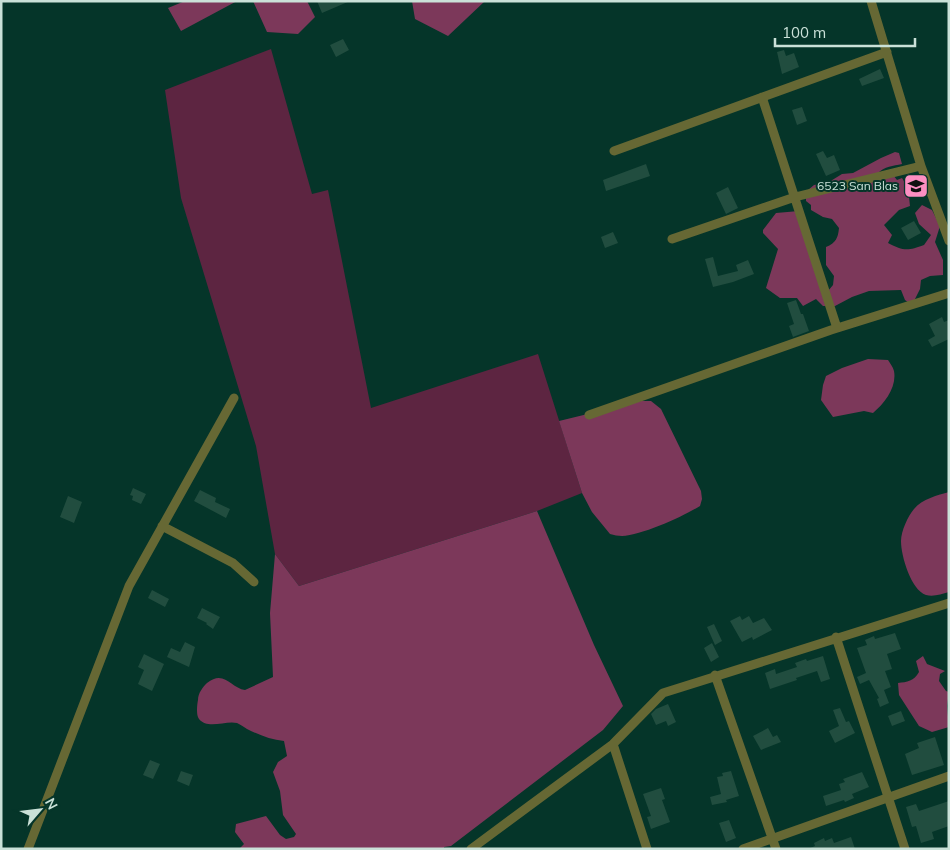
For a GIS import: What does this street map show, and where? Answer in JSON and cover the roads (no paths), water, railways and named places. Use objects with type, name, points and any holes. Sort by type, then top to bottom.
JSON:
[{"type":"street","points":[[871,1],[921,166],[949,242]]},
{"type":"street","points":[[614,151],[886,52]]},
{"type":"street","points":[[762,97],[837,328]]},
{"type":"street","points":[[672,239],[795,197],[921,166]]},
{"type":"street","points":[[589,416],[837,328],[949,293]]},
{"type":"street","points":[[28,849],[129,586],[234,398]]},
{"type":"street","points":[[162,526],[233,563],[254,582]]},
{"type":"street","points":[[470,849],[613,744],[663,692],[949,603]]},
{"type":"street","points":[[836,637],[905,849]]},
{"type":"street","points":[[716,675],[776,849]]},
{"type":"street","points":[[613,744],[647,849]]},
{"type":"street","points":[[743,849],[888,796],[949,776]]},
{"type":"place","name":"6523 San Blas","points":[[916,186]]}]
